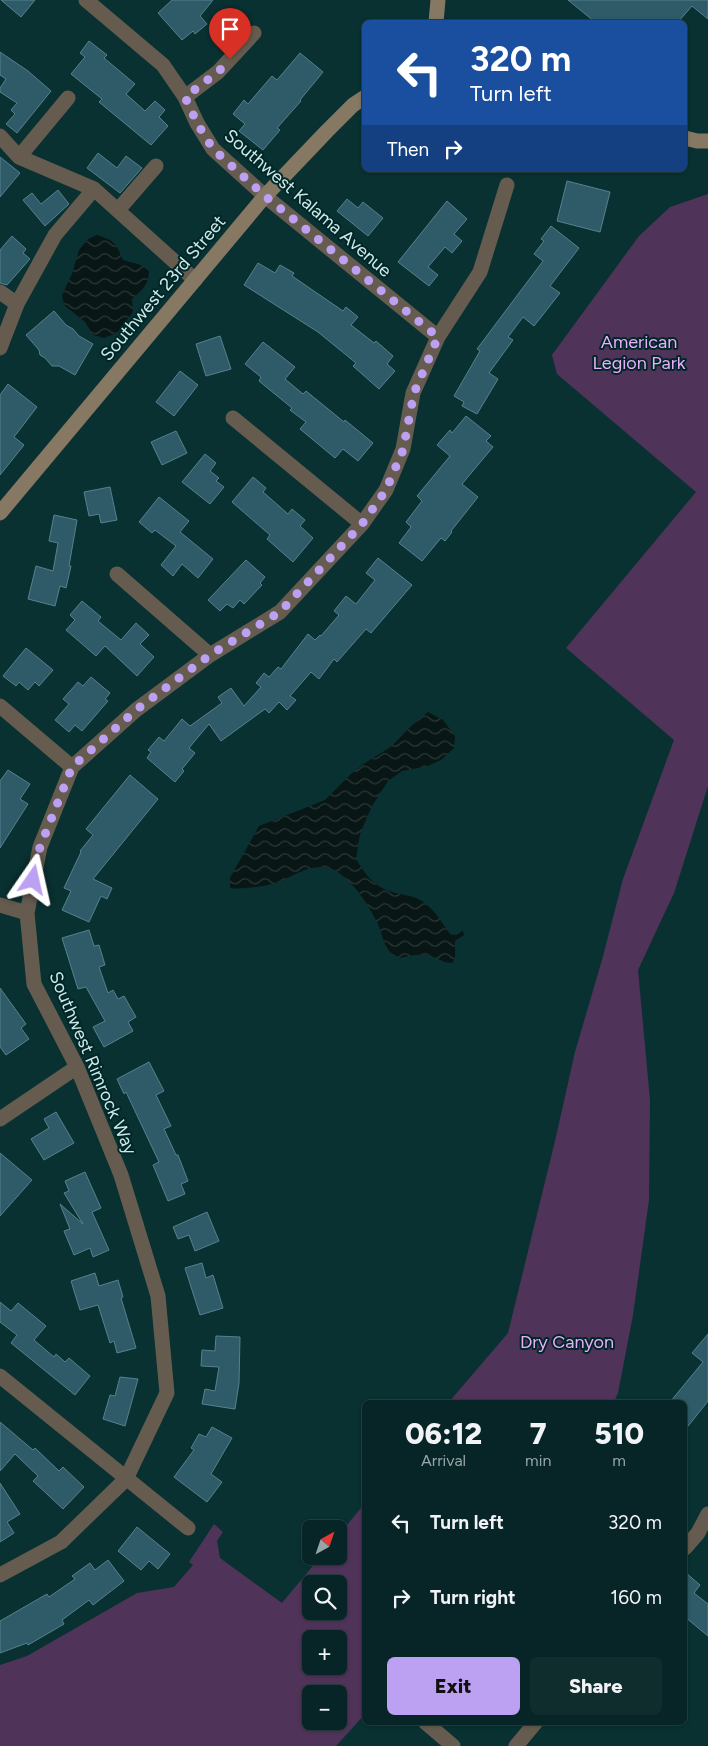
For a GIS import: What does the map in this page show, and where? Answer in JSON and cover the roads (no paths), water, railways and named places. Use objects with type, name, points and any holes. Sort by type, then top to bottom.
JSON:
[{"type":"street","name":"Southwest Kalama Avenue","points":[[86,0],[163,66],[185,97],[197,123],[213,149],[265,196],[438,337]]},
{"type":"street","points":[[436,20],[438,0]]},
{"type":"street","points":[[185,97],[218,72],[254,34]]},
{"type":"street","points":[[19,157],[68,98]]},
{"type":"street","name":"Southwest 23rd Street","points":[[0,513],[265,196],[353,105],[362,99]]},
{"type":"street","points":[[0,136],[19,157],[94,189],[195,280]]},
{"type":"street","points":[[687,138],[708,141]]},
{"type":"street","points":[[118,210],[156,166]]},
{"type":"street","name":"Southwest Rimrock Way","points":[[0,1575],[61,1542],[126,1479],[167,1393],[158,1296],[121,1175],[77,1067],[34,984],[27,913],[40,847],[72,767],[136,710],[210,655],[280,612],[362,524],[386,490],[403,450],[414,393],[438,337],[480,272],[507,185]]},
{"type":"street","points":[[0,348],[17,304],[55,235],[94,189]]},
{"type":"street","points":[[0,292],[17,304]]},
{"type":"street","points":[[233,418],[362,524]]},
{"type":"street","points":[[117,574],[210,655]]},
{"type":"street","points":[[0,706],[72,767]]},
{"type":"street","points":[[0,905],[27,913]]},
{"type":"street","points":[[0,1119],[77,1067]]},
{"type":"street","points":[[0,1376],[188,1528]]},
{"type":"street","points":[[687,1547],[703,1537],[708,1514]]},
{"type":"street","points":[[429,1725],[453,1746]]},
{"type":"street","points":[[516,1746],[534,1725]]},
{"type":"water","points":[[97,235],[114,243],[123,260],[141,265],[149,271],[146,284],[132,299],[133,312],[117,333],[104,338],[93,335],[85,322],[64,305],[62,295],[72,274],[79,250],[88,239]]},
{"type":"water","points":[[428,712],[443,720],[455,736],[454,748],[441,760],[428,766],[402,771],[388,781],[372,806],[360,834],[356,859],[367,875],[380,887],[422,901],[434,911],[452,935],[463,931],[464,935],[455,941],[453,963],[425,955],[412,955],[400,958],[390,952],[384,942],[378,924],[363,898],[348,881],[332,869],[323,867],[311,868],[279,882],[248,888],[230,888],[230,878],[259,826],[325,800],[351,774],[392,746]]},
{"type":"park label","name":"American Legion Park","points":[[639,352]]},
{"type":"park label","name":"Dry Canyon","points":[[567,1342]]}]
